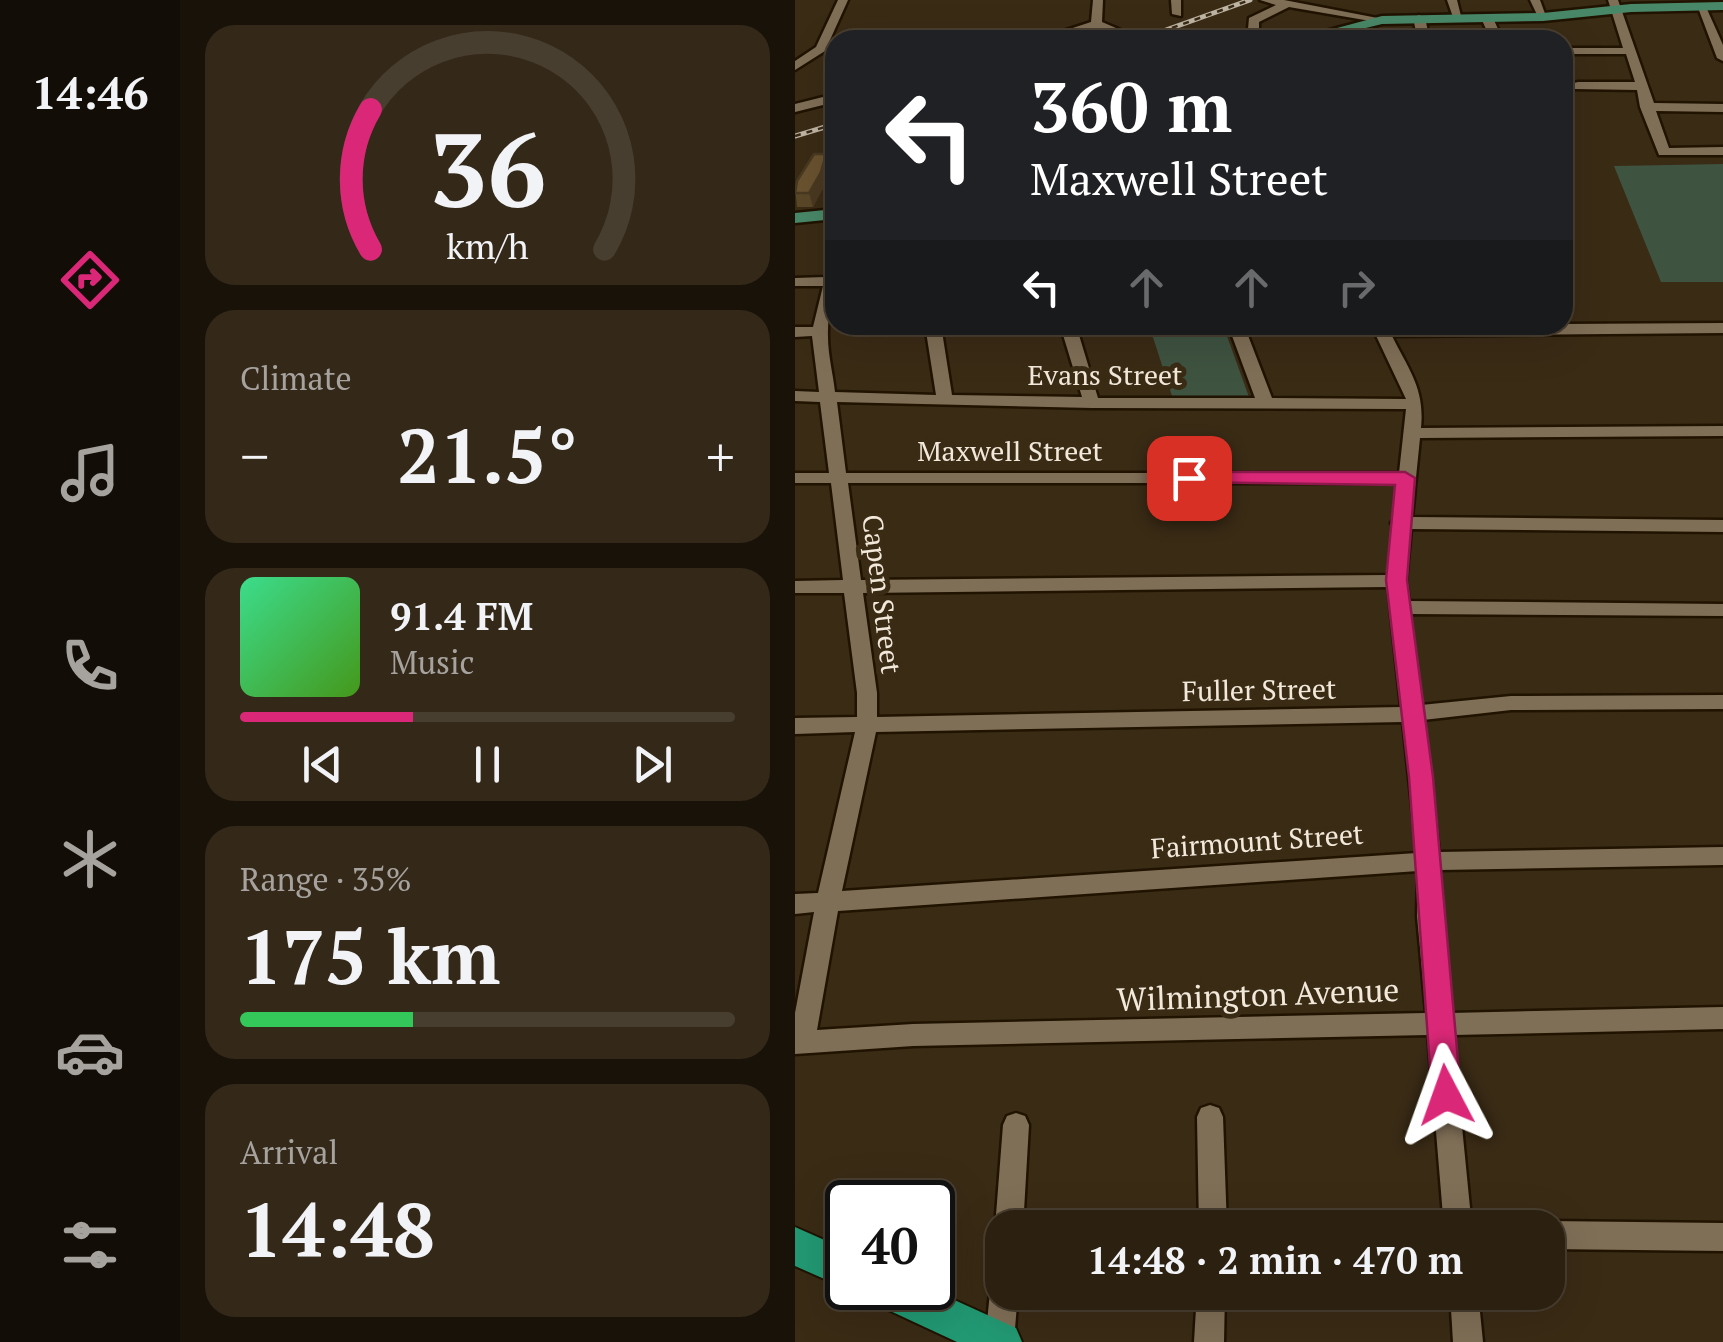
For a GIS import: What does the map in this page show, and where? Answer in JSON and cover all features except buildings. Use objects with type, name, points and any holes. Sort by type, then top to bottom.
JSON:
[{"type":"highway","points":[[795,1246],[825,1260]]},
{"type":"highway","points":[[933,1310],[1001,1341]]},
{"type":"main road","points":[[1353,30],[1382,20],[1543,17],[1614,5],[1723,6]]},
{"type":"main road","points":[[795,218],[825,215]]},
{"type":"street","points":[[829,30],[843,0]]},
{"type":"street","points":[[1096,24],[1099,0]]},
{"type":"street","points":[[1176,0],[1177,14]]},
{"type":"street","points":[[1265,0],[1382,20]]},
{"type":"street","points":[[1375,0],[1376,12],[1382,20]]},
{"type":"street","points":[[1452,0],[1458,18]]},
{"type":"street","points":[[1535,0],[1543,17]]},
{"type":"street","points":[[1253,30],[1253,20],[1289,4]]},
{"type":"street","points":[[1614,5],[1663,152],[1723,151]]},
{"type":"street","points":[[1701,6],[1723,58]]},
{"type":"street","points":[[1419,18],[1422,30]]},
{"type":"street","points":[[1487,18],[1492,30]]},
{"type":"street","points":[[1076,30],[1096,24],[1111,30]]},
{"type":"street","points":[[795,66],[821,48],[825,39]]},
{"type":"street","points":[[795,49],[825,48]]},
{"type":"street","points":[[1573,51],[1627,51]]},
{"type":"street","points":[[1578,86],[1640,86]]},
{"type":"street","points":[[795,108],[825,100]]},
{"type":"street","points":[[1647,107],[1723,108]]},
{"type":"street","points":[[795,282],[825,276]]},
{"type":"street","name":"Capen Street","points":[[799,1043],[867,726],[825,395],[820,331],[825,315]]},
{"type":"street","points":[[1573,328],[1723,328]]},
{"type":"street","points":[[795,332],[820,331]]},
{"type":"street","points":[[935,335],[945,400]]},
{"type":"street","points":[[1072,335],[1092,403]]},
{"type":"street","points":[[1240,335],[1266,404]]},
{"type":"street","points":[[1384,335],[1415,404],[1397,580],[1429,861],[1429,916],[1457,1210]]},
{"type":"street","name":"Evans Street","points":[[795,396],[1092,403],[1415,404]]},
{"type":"street","points":[[1411,434],[1723,431]]},
{"type":"street","name":"Maxwell Street","points":[[795,478],[1405,478]]},
{"type":"street","points":[[1400,523],[1723,526]]},
{"type":"street","points":[[795,587],[1397,580]]},
{"type":"street","points":[[1400,606],[1723,610]]},
{"type":"street","name":"Fuller Street","points":[[795,726],[1411,714],[1511,703],[1723,702]]},
{"type":"street","name":"Fairmount Street","points":[[795,904],[1429,861],[1723,856]]},
{"type":"street","name":"Wilmington Avenue","points":[[799,1043],[913,1036],[1723,1018]]},
{"type":"street","points":[[1210,1117],[1213,1210]]},
{"type":"street","points":[[1010,1210],[1016,1126]]},
{"type":"street","points":[[1565,1236],[1723,1237]]},
{"type":"street","points":[[1001,1341],[1003,1310]]},
{"type":"street","points":[[1209,1342],[1210,1310]]},
{"type":"street","points":[[1466,1310],[1469,1342]]},
{"type":"green space","points":[[1723,164],[1723,282],[1661,282],[1614,166]]},
{"type":"green space","points":[[1152,335],[1227,335],[1249,397],[1172,396]]},
{"type":"railway","points":[[1166,30],[1250,0]]},
{"type":"railway","points":[[795,136],[825,127]]},
{"type":"route","points":[[1189,478],[1405,478],[1397,580],[1429,861],[1429,916],[1446,1095]]}]
